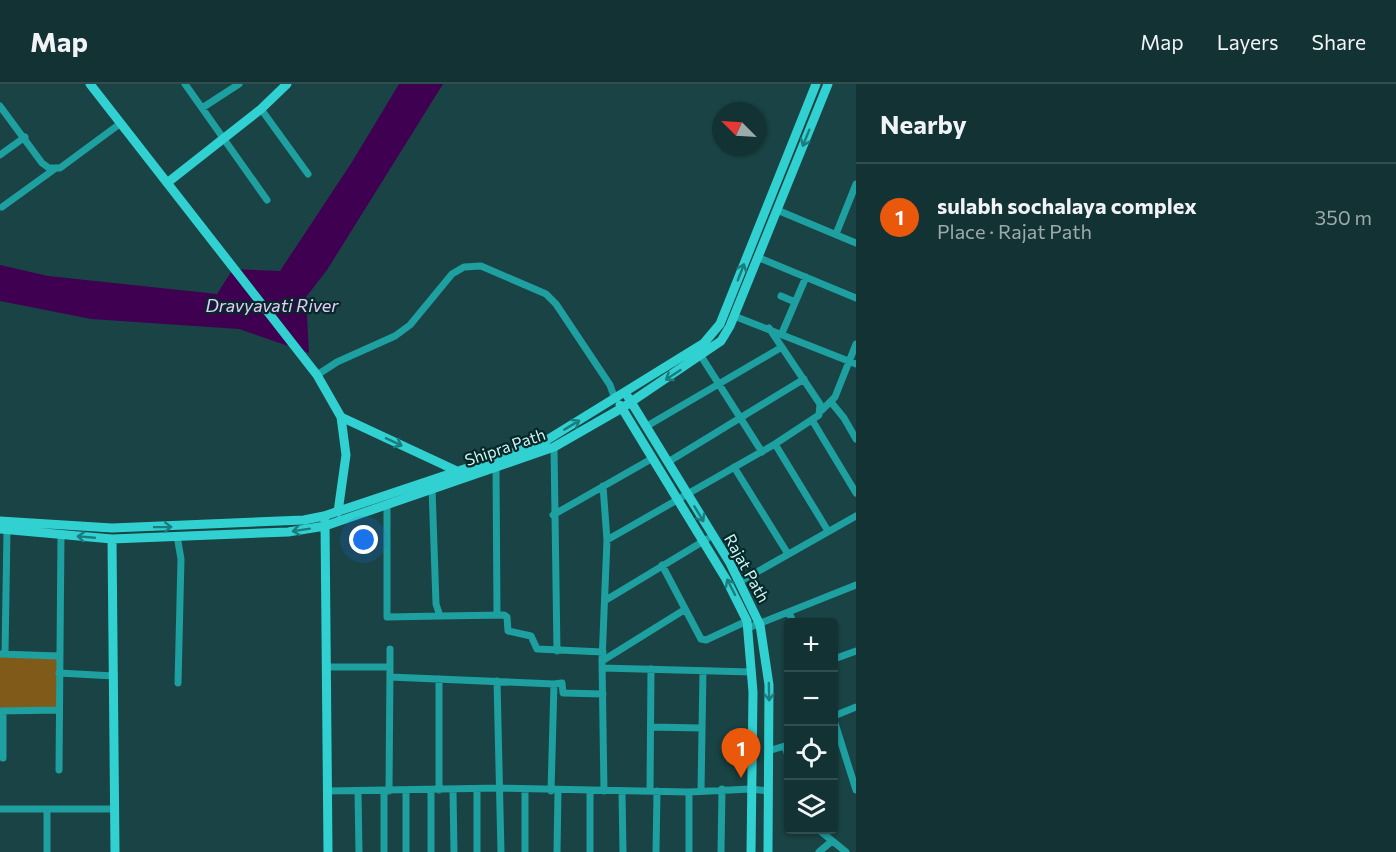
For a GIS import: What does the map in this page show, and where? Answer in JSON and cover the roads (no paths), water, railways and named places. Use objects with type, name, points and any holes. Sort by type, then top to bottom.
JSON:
[{"type":"street","points":[[90,84],[315,371],[341,417],[346,455],[338,512]]},
{"type":"street","points":[[185,84],[222,140],[267,200]]},
{"type":"street","points":[[202,108],[238,84]]},
{"type":"street","points":[[166,183],[261,110],[287,84]]},
{"type":"street","name":"Shipra Path","points":[[4,529],[111,539],[288,532],[387,504],[554,447],[622,408],[720,341],[734,316],[828,84]]},
{"type":"street","name":"Shipra Path","points":[[0,521],[123,528],[325,521],[338,512],[542,443],[704,343],[720,324],[812,85]]},
{"type":"street","points":[[0,106],[42,163],[56,168]]},
{"type":"street","points":[[261,110],[308,174]]},
{"type":"street","points":[[2,207],[121,123]]},
{"type":"street","points":[[0,155],[25,137]]},
{"type":"street","points":[[836,234],[856,186]]},
{"type":"street","points":[[777,210],[856,243]]},
{"type":"street","points":[[757,257],[856,298]]},
{"type":"street","points":[[315,371],[395,336],[410,325],[452,274],[464,267],[481,266],[546,294],[562,313],[610,385],[615,399]]},
{"type":"street","points":[[782,333],[806,277]]},
{"type":"street","points":[[781,296],[795,302]]},
{"type":"street","points":[[734,316],[782,333],[853,363]]},
{"type":"street","points":[[769,328],[822,410]]},
{"type":"street","points":[[607,540],[762,452],[812,420],[831,402],[853,363],[856,344]]},
{"type":"street","points":[[647,426],[782,347]]},
{"type":"street","points":[[701,356],[762,452]]},
{"type":"street","points":[[668,462],[804,379]]},
{"type":"street","points":[[610,385],[624,393]]},
{"type":"street","name":"Rajat Path","points":[[624,393],[632,401],[741,581],[760,625],[769,685],[768,852]]},
{"type":"street","name":"Rajat Path","points":[[615,399],[726,579],[747,625],[752,672],[752,852]]},
{"type":"street","points":[[831,402],[844,418],[856,440]]},
{"type":"street","points":[[341,417],[457,471]]},
{"type":"street","points":[[844,418],[856,423]]},
{"type":"street","points":[[812,420],[856,493]]},
{"type":"street","points":[[775,444],[828,531]]},
{"type":"street","points":[[554,447],[553,515],[557,651]]},
{"type":"street","points":[[553,515],[653,458]]},
{"type":"street","points":[[496,466],[497,614]]},
{"type":"street","points":[[734,467],[788,554]]},
{"type":"street","points":[[603,486],[607,540],[602,665],[604,791]]},
{"type":"street","points":[[432,488],[436,604],[440,616]]},
{"type":"street","points":[[387,504],[387,617],[497,614],[507,617],[509,632],[531,636],[535,648],[603,652]]},
{"type":"street","points":[[741,581],[856,516]]},
{"type":"street","points":[[325,521],[328,852]]},
{"type":"street","points":[[4,529],[2,654],[59,656]]},
{"type":"street","points":[[59,770],[61,534]]},
{"type":"street","points":[[177,536],[181,559],[177,683]]},
{"type":"street","points":[[606,600],[712,536]]},
{"type":"street","points":[[111,539],[115,852]]},
{"type":"street","points":[[662,566],[684,610],[704,640],[747,625],[760,625],[856,585]]},
{"type":"street","points":[[602,665],[684,610]]},
{"type":"street","points":[[789,612],[791,618]]},
{"type":"street","points":[[384,852],[390,649]]},
{"type":"street","points":[[838,658],[856,651]]},
{"type":"street","points":[[602,665],[752,672]]},
{"type":"street","points":[[326,667],[390,667]]},
{"type":"street","points":[[651,669],[656,852]]},
{"type":"street","points":[[701,791],[703,670]]},
{"type":"street","points":[[59,673],[114,676]]},
{"type":"street","points":[[390,677],[562,683],[563,693],[603,694]]},
{"type":"street","points":[[431,852],[439,679]]},
{"type":"street","points":[[497,681],[501,852]]},
{"type":"street","points":[[554,684],[557,852]]},
{"type":"street","points":[[838,720],[856,707]]},
{"type":"street","points":[[3,758],[2,711],[58,710]]},
{"type":"street","points":[[835,726],[856,790]]},
{"type":"street","points":[[651,727],[702,728]]},
{"type":"street","points":[[768,751],[784,747]]},
{"type":"street","points":[[328,791],[453,791],[500,788],[622,792],[751,789],[769,792]]},
{"type":"street","points":[[721,852],[722,789]]},
{"type":"street","points":[[477,790],[477,852]]},
{"type":"street","points":[[525,790],[525,852]]},
{"type":"street","points":[[406,791],[406,852]]},
{"type":"street","points":[[453,791],[454,852]]},
{"type":"street","points":[[590,791],[590,852]]},
{"type":"street","points":[[357,792],[359,852]]},
{"type":"street","points":[[622,792],[623,852]]},
{"type":"street","points":[[689,792],[689,852]]},
{"type":"street","points":[[0,809],[115,809]]},
{"type":"street","points":[[47,852],[48,809]]},
{"type":"street","points":[[824,834],[846,852]]},
{"type":"street","points":[[819,852],[832,841]]},
{"type":"water","name":"Dravyavati River","points":[[399,84],[443,84],[327,270],[306,297],[309,353],[239,329],[91,319],[0,301],[0,265],[48,276],[217,294],[233,269],[280,271],[352,162]]},
{"type":"place","name":"sulabh sochalaya complex","points":[[741,778]]}]
